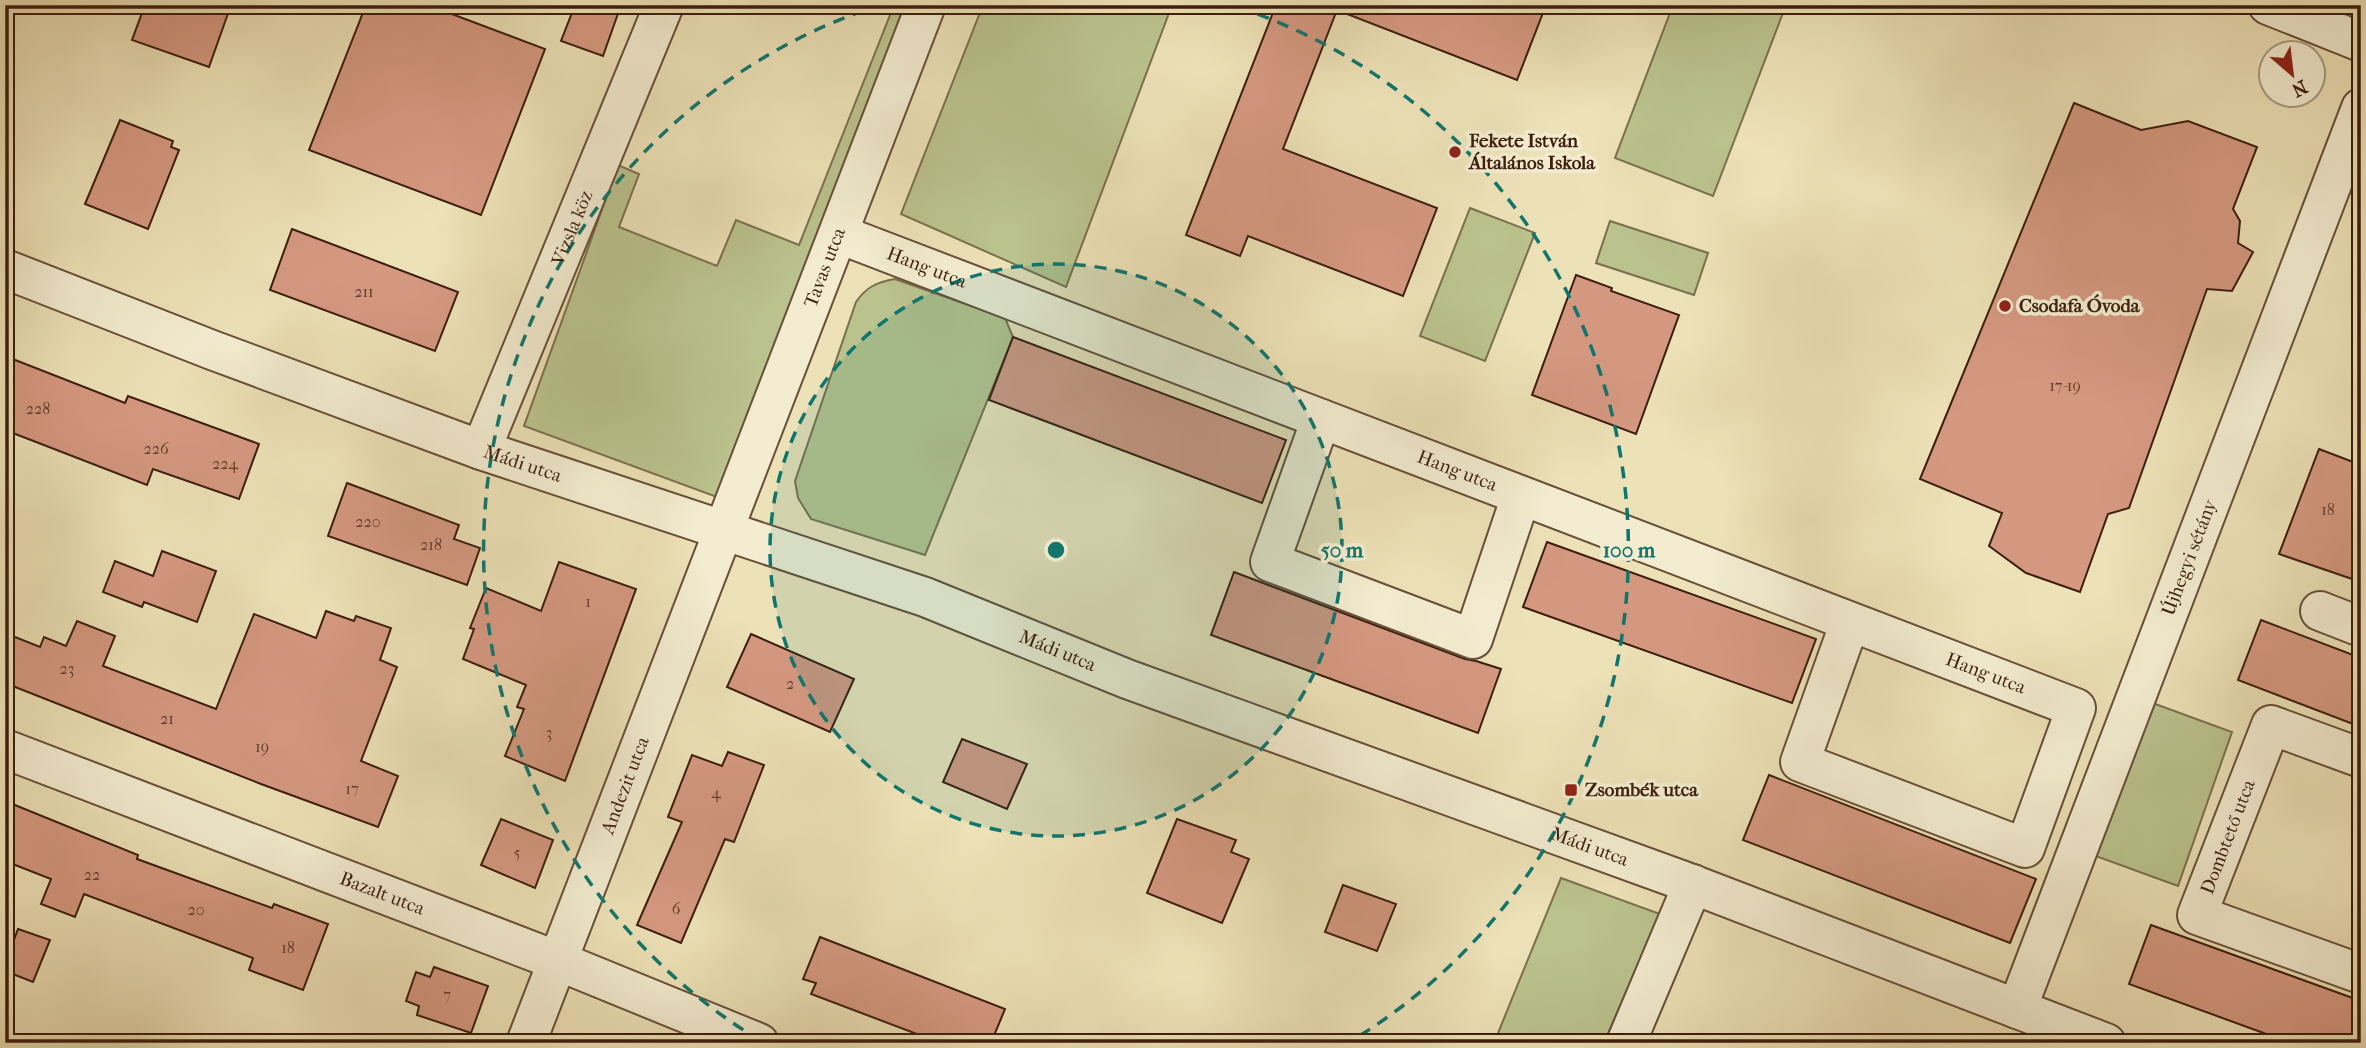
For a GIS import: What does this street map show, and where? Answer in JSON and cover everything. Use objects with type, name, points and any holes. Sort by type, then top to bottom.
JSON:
[{"type":"street","name":"Vizsla köz","points":[[481,450],[664,5]]},
{"type":"street","name":"Tavas utca","points":[[723,528],[926,5]]},
{"type":"street","points":[[2268,5],[2361,42]]},
{"type":"street","name":"Újhegyi sétány","points":[[2017,1009],[2361,108]]},
{"type":"street","name":"Hang utca","points":[[839,234],[2076,708],[2025,848],[1800,762],[1850,622]]},
{"type":"street","name":"Mádi utca","points":[[5,269],[212,350],[481,450],[925,597],[1128,679],[1693,884],[2106,1043]]},
{"type":"street","points":[[1321,419],[1270,562],[1473,639],[1521,496]]},
{"type":"street","name":"Andezit utca","points":[[526,1043],[723,528]]},
{"type":"street","points":[[2320,611],[2361,627]]},
{"type":"street","name":"Dombtető utca","points":[[2361,758],[2271,724],[2197,915],[2361,974]]},
{"type":"street","name":"Bazalt utca","points":[[5,749],[558,961],[759,1043]]},
{"type":"street","points":[[1626,1043],[1693,884]]},
{"type":"green space","points":[[894,5],[918,5],[725,500],[524,426],[618,165],[639,174],[619,227],[717,266],[736,220],[799,245]]},
{"type":"green space","points":[[983,5],[1172,5],[1066,287],[901,214]]},
{"type":"green space","points":[[1673,5],[1786,5],[1713,196],[1615,158]]},
{"type":"green space","points":[[1470,208],[1535,233],[1485,361],[1420,336]]},
{"type":"green space","points":[[1610,221],[1708,253],[1694,295],[1596,263]]},
{"type":"green space","points":[[895,279],[1005,318],[1013,337],[925,555],[811,519],[798,498],[795,481],[856,302],[872,286]]},
{"type":"green space","points":[[2147,701],[2232,732],[2178,886],[2090,854]]},
{"type":"green space","points":[[1561,878],[1660,914],[1604,1043],[1494,1043]]},
{"type":"building","points":[[145,5],[231,5],[209,67],[132,40]]},
{"type":"building","points":[[366,5],[428,5],[545,49],[481,215],[309,150]]},
{"type":"building","points":[[575,5],[621,5],[603,56],[561,41]]},
{"type":"building","points":[[1276,5],[1546,5],[1517,80],[1337,10],[1283,149],[1437,208],[1403,296],[1248,236],[1240,256],[1186,235]]},
{"type":"building","points":[[2074,103],[2141,130],[2188,121],[2257,147],[2233,209],[2240,221],[2238,243],[2253,252],[2232,291],[2207,289],[2129,508],[2108,514],[2080,592],[2026,573],[1989,546],[2002,513],[1920,479]]},
{"type":"building","points":[[120,120],[173,141],[171,147],[179,150],[148,229],[85,204]]},
{"type":"building","points":[[292,229],[458,292],[435,351],[270,290]]},
{"type":"building","points":[[1576,275],[1612,288],[1611,291],[1679,315],[1636,434],[1532,395]]},
{"type":"building","points":[[1013,337],[1286,440],[1262,503],[989,400]]},
{"type":"building","points":[[5,356],[125,403],[128,396],[259,444],[239,499],[153,469],[147,485],[5,430]]},
{"type":"building","points":[[2319,449],[2361,465],[2361,582],[2279,554]]},
{"type":"building","points":[[347,483],[459,525],[454,539],[480,548],[467,585],[328,536]]},
{"type":"building","points":[[1547,542],[1816,639],[1792,703],[1523,607]]},
{"type":"building","points":[[162,551],[216,571],[197,622],[144,602],[142,607],[103,592],[115,561],[153,576]]},
{"type":"building","points":[[559,562],[636,589],[565,781],[505,756],[524,709],[517,707],[526,685],[463,659],[474,629],[470,628],[486,588],[541,611]]},
{"type":"building","points":[[1234,572],[1465,659],[1501,669],[1478,733],[1211,635]]},
{"type":"building","points":[[326,611],[354,621],[356,616],[391,628],[380,660],[397,667],[361,761],[398,776],[378,827],[5,683],[5,633],[40,647],[44,637],[66,646],[77,621],[115,636],[103,666],[216,709],[254,614],[316,638]]},
{"type":"building","points":[[2261,620],[2361,658],[2361,727],[2238,680]]},
{"type":"building","points":[[751,634],[854,679],[830,732],[727,687]]},
{"type":"building","points":[[962,739],[1027,764],[1007,809],[943,782]]},
{"type":"building","points":[[728,752],[764,765],[734,842],[725,839],[681,943],[637,925],[682,822],[668,817],[692,755],[722,766]]},
{"type":"building","points":[[1769,775],[2036,879],[2010,943],[1743,840]]},
{"type":"building","points":[[5,801],[138,855],[137,859],[272,908],[274,904],[328,924],[303,990],[249,970],[253,958],[84,894],[75,917],[41,904],[51,879],[5,861]]},
{"type":"building","points":[[501,819],[553,840],[535,888],[481,865]]},
{"type":"building","points":[[1177,819],[1236,840],[1231,852],[1249,859],[1222,923],[1147,893]]},
{"type":"building","points":[[1343,885],[1396,904],[1377,951],[1325,932]]},
{"type":"building","points":[[2151,925],[2361,1001],[2361,1043],[2291,1043],[2129,984]]},
{"type":"building","points":[[18,929],[50,940],[33,982],[5,971]]},
{"type":"building","points":[[820,937],[1005,1009],[991,1043],[913,1043],[917,1034],[811,994],[816,983],[803,979]]},
{"type":"building","points":[[434,967],[488,986],[471,1033],[417,1015],[419,1006],[406,1001],[416,972],[430,977]]},
{"type":"place","name":"Fekete István Általános Iskola","points":[[1455,152]]},
{"type":"place","name":"Csodafa Óvoda","points":[[2005,306]]},
{"type":"place","name":"Zsombék utca","points":[[1571,790]]}]
